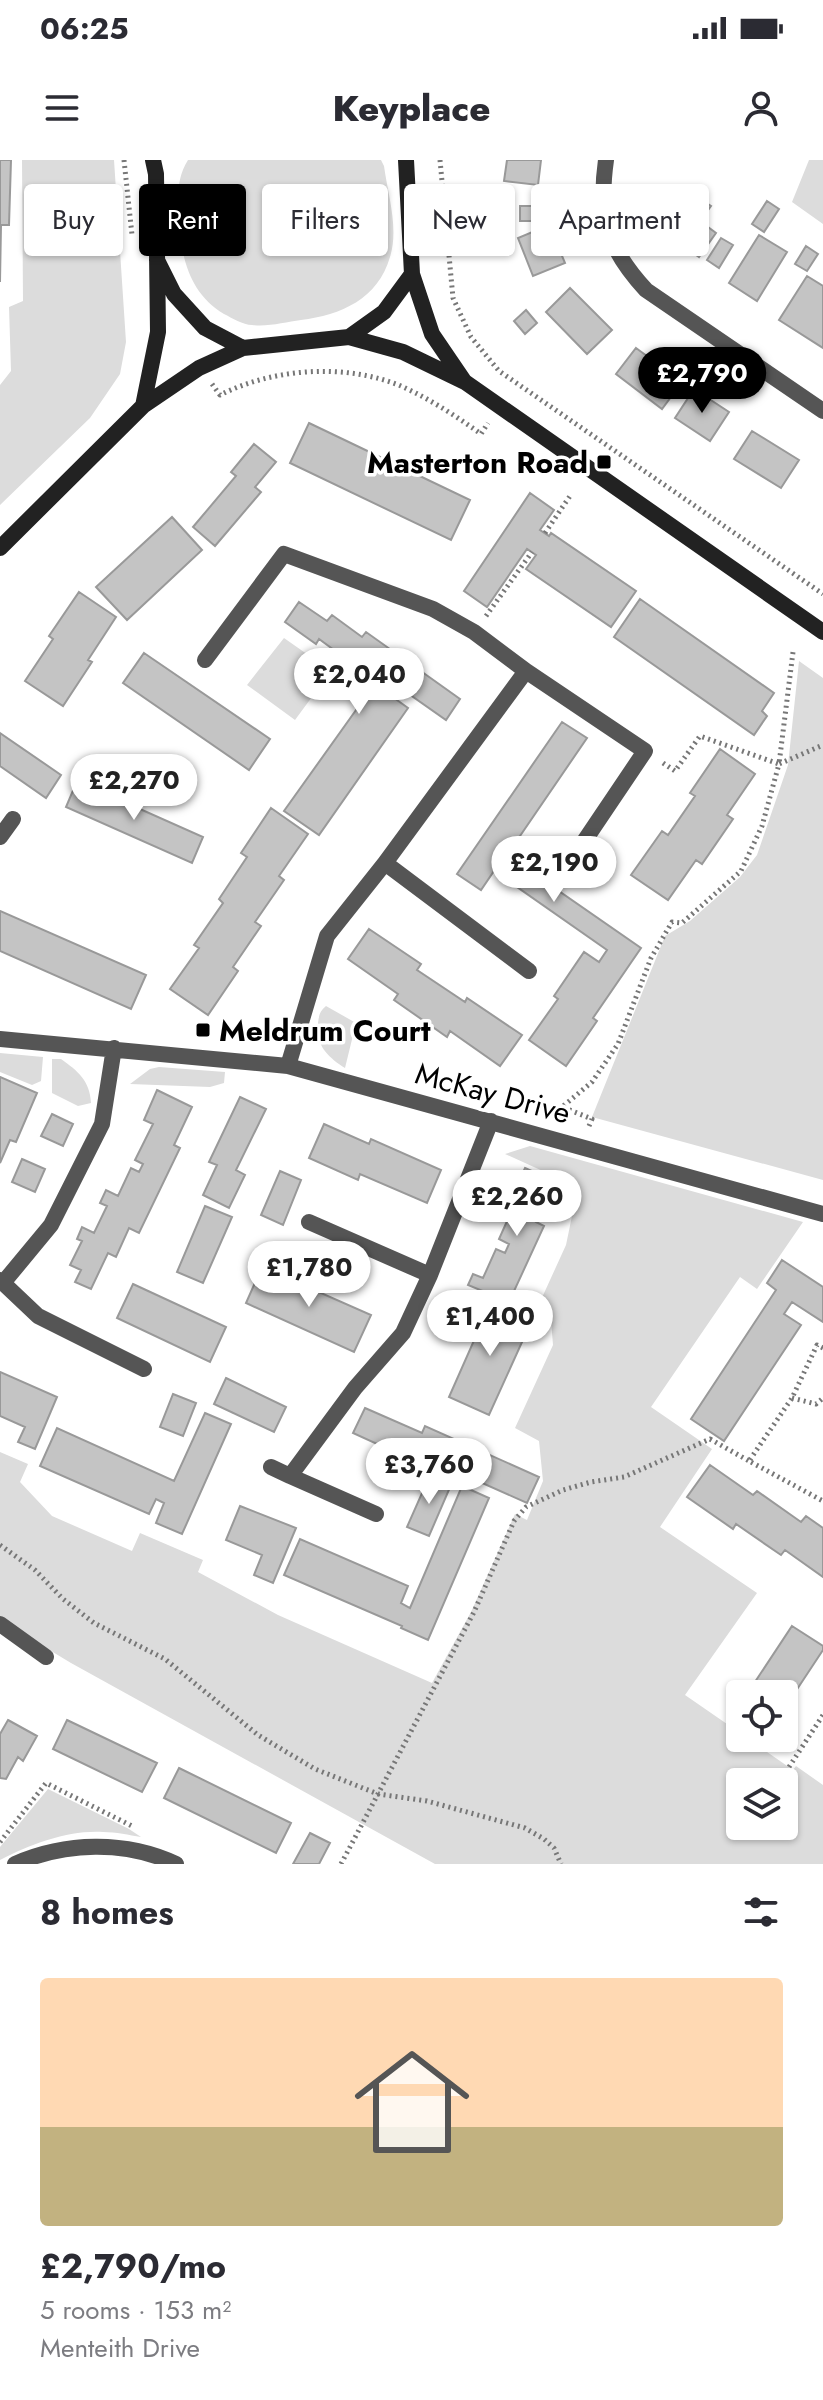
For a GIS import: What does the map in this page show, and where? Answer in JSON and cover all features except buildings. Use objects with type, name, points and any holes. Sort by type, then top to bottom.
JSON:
[{"type":"main road","points":[[406,160],[412,274],[432,334],[465,382]]},
{"type":"main road","points":[[143,406],[158,332],[158,165]]},
{"type":"main road","points":[[157,260],[174,294],[205,328],[243,348]]},
{"type":"main road","points":[[349,337],[384,312],[412,274]]},
{"type":"main road","points":[[0,548],[143,406],[199,368],[243,348],[349,337],[403,352],[465,382],[823,632]]},
{"type":"street","points":[[606,160],[604,217],[612,245],[627,270],[646,290],[823,411]]},
{"type":"street","points":[[205,660],[284,554],[433,609],[474,632],[645,751],[581,846]]},
{"type":"street","points":[[288,1066],[327,936],[385,863],[526,671]]},
{"type":"street","points":[[0,837],[13,819]]},
{"type":"street","points":[[385,863],[529,971]]},
{"type":"street","name":"McKay Drive","points":[[0,1039],[288,1066],[823,1214]]},
{"type":"street","points":[[114,1048],[102,1124],[51,1225],[2,1281],[38,1316],[144,1369]]},
{"type":"street","points":[[290,1476],[355,1388],[403,1333],[430,1275],[491,1121]]},
{"type":"street","points":[[309,1222],[430,1275]]},
{"type":"street","points":[[271,1467],[376,1514]]},
{"type":"street","points":[[0,1624],[46,1657]]},
{"type":"street","points":[[15,1864],[76,1846],[133,1851],[176,1864]]},
{"type":"path","points":[[124,160],[133,246]]},
{"type":"path","points":[[440,160],[453,298],[471,337],[499,371],[823,594]]},
{"type":"path","points":[[220,395],[276,375],[328,371],[367,376],[400,386],[444,408],[481,434]]},
{"type":"path","points":[[545,533],[570,496]]},
{"type":"path","points":[[474,632],[532,552]]},
{"type":"path","points":[[583,1146],[592,1119],[562,1107],[592,1082],[618,1044],[651,958],[672,922],[682,923],[741,871],[762,826],[779,764],[793,652]]},
{"type":"path","points":[[645,751],[675,771],[700,736],[779,764],[823,745]]},
{"type":"path","points":[[749,1461],[792,1398],[817,1345],[823,1348]]},
{"type":"path","points":[[792,1398],[816,1404],[823,1398]]},
{"type":"path","points":[[341,1864],[474,1612],[514,1521],[526,1507],[563,1490],[624,1477],[710,1439],[823,1501]]},
{"type":"path","points":[[0,1545],[35,1570],[63,1599],[94,1623],[165,1659],[258,1735],[315,1769],[378,1794],[427,1801],[525,1828],[554,1848],[561,1864]]},
{"type":"path","points":[[789,1767],[823,1715]]},
{"type":"path","points":[[0,1842],[46,1783],[144,1832]]},
{"type":"shaded area","points":[[22,160],[114,160],[116,184],[24,184],[24,256],[120,256],[126,342],[120,374],[90,418],[0,505],[0,385],[11,371],[9,307],[23,301]]},
{"type":"shaded area","points":[[188,160],[381,160],[387,184],[262,184],[262,256],[388,256],[388,189],[393,235],[390,257],[384,272],[377,284],[356,302],[316,318],[258,325],[245,324],[224,314],[202,296],[189,273],[184,256],[246,256],[246,184],[180,184]]},
{"type":"shaded area","points":[[809,160],[823,160],[823,224],[792,202]]},
{"type":"shaded area","points":[[284,638],[331,671],[295,720],[247,685]]},
{"type":"shaded area","points":[[799,661],[823,678],[823,1180],[592,1117],[665,936],[690,921],[740,877],[757,855],[788,765]]},
{"type":"shaded area","points":[[326,1006],[356,1023],[345,1068],[328,1055],[319,1038],[319,1018]]},
{"type":"shaded area","points":[[0,1053],[43,1057],[41,1081],[32,1085],[0,1072]]},
{"type":"shaded area","points":[[52,1059],[61,1059],[78,1072],[86,1083],[91,1103],[78,1106],[52,1093]]},
{"type":"shaded area","points":[[150,1069],[225,1072],[224,1083],[210,1087],[130,1084]]},
{"type":"shaded area","points":[[530,1146],[803,1222],[757,1289],[740,1277],[651,1407],[712,1449],[660,1527],[757,1593],[685,1695],[726,1723],[726,1752],[767,1752],[790,1768],[726,1768],[726,1840],[798,1840],[796,1766],[823,1785],[823,1864],[435,1864],[71,1663],[13,1628],[0,1616],[0,1452],[28,1464],[20,1482],[52,1516],[132,1551],[140,1533],[203,1560],[198,1572],[278,1615],[432,1683],[471,1612],[515,1514],[527,1520],[543,1481],[539,1441],[515,1428],[553,1345],[551,1320],[535,1313],[566,1245],[578,1187],[505,1154]]},
{"type":"shaded area","points":[[48,1789],[141,1837],[108,1832],[76,1833],[37,1844],[0,1860],[0,1847]]},
{"type":"place","name":"Masterton Road","points":[[604,462]]},
{"type":"place","name":"Meldrum Court","points":[[203,1030]]}]
